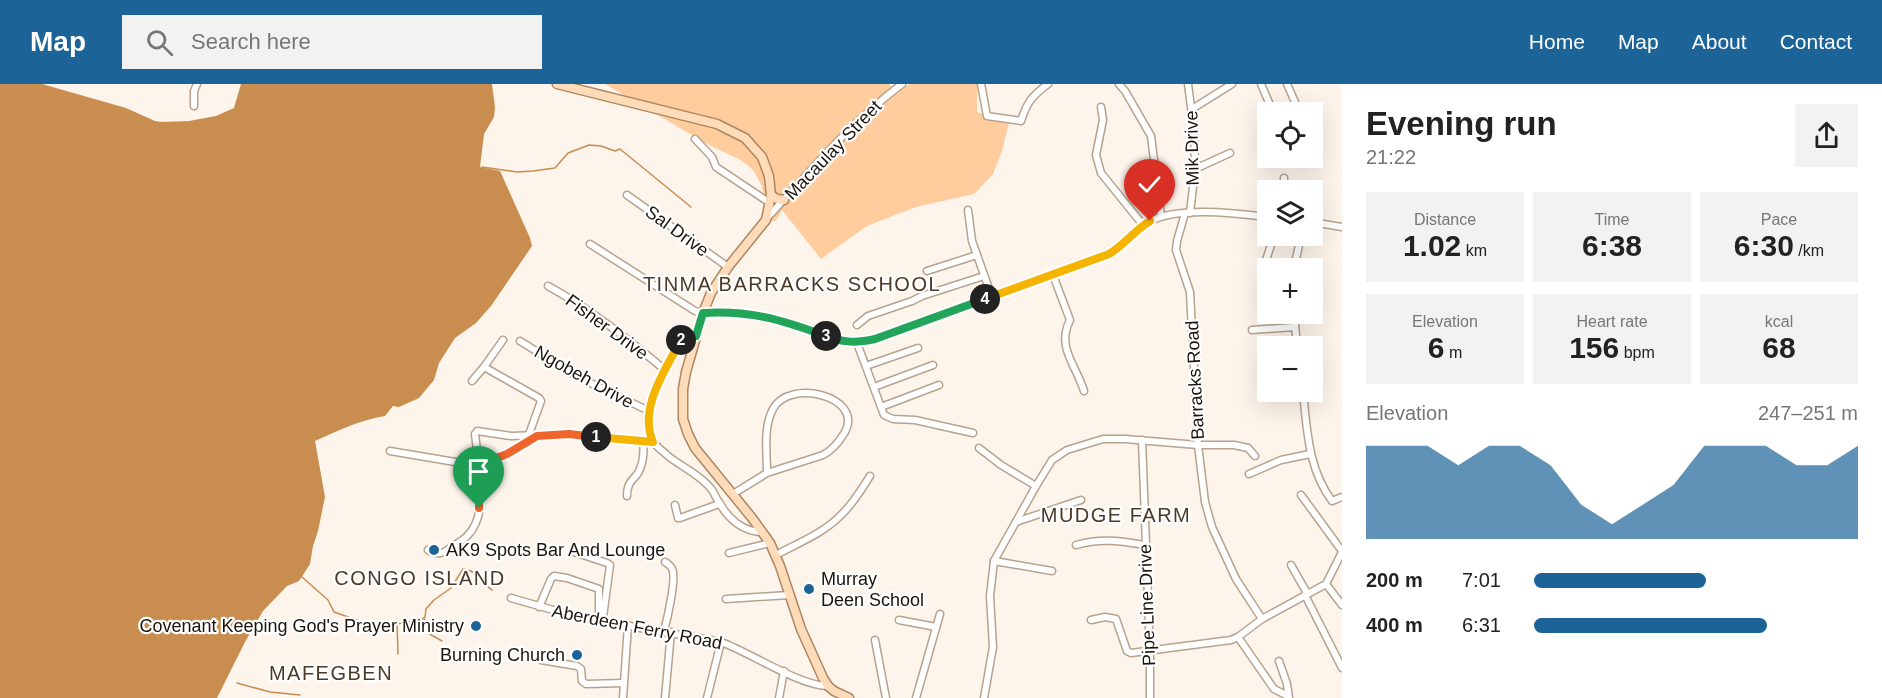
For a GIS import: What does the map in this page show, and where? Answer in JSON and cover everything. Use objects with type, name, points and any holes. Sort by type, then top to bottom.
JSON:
[{"type":"main road","points":[[557,84],[717,124],[745,138],[762,157],[769,176],[770,199],[766,220],[728,267],[699,312],[696,336],[683,388],[683,419],[695,448],[770,543],[801,629],[817,667],[828,686],[849,698]]},
{"type":"main road","points":[[770,199],[784,200]]},
{"type":"street","points":[[194,106],[196,84]]},
{"type":"street","name":"Macaulay Street","points":[[766,220],[849,129],[902,84]]},
{"type":"street","points":[[981,84],[987,116],[1021,121],[1030,99],[1048,84]]},
{"type":"street","points":[[1119,84],[1151,136],[1161,216]]},
{"type":"street","name":"Mik Drive","points":[[1188,84],[1196,169],[1188,213]]},
{"type":"street","points":[[1192,109],[1232,84]]},
{"type":"street","points":[[1261,84],[1269,102]]},
{"type":"street","points":[[1287,84],[1295,102]]},
{"type":"street","points":[[1101,107],[1103,120],[1096,155],[1101,173],[1143,225]]},
{"type":"street","points":[[696,139],[712,158],[716,167],[770,199]]},
{"type":"street","points":[[1196,169],[1230,153]]},
{"type":"street","name":"Sal Drive","points":[[627,195],[728,267]]},
{"type":"street","points":[[968,210],[972,241],[992,297]]},
{"type":"street","points":[[590,244],[699,312],[760,315],[836,340],[857,343],[875,339],[1109,254],[1120,247],[1143,225],[1161,216],[1216,212],[1257,216]]},
{"type":"street","name":"Barracks Road","points":[[1188,213],[1176,249],[1188,283],[1191,301],[1192,360],[1205,502],[1212,527],[1236,579],[1262,619]]},
{"type":"street","points":[[1323,224],[1342,227]]},
{"type":"street","points":[[927,271],[977,255]]},
{"type":"street","points":[[1053,275],[1071,320],[1065,332],[1065,346],[1084,391]]},
{"type":"street","points":[[857,325],[868,316],[984,276]]},
{"type":"street","name":"Fisher Drive","points":[[548,286],[576,301],[665,370]]},
{"type":"street","points":[[1295,324],[1296,336]]},
{"type":"street","points":[[1252,330],[1295,327]]},
{"type":"street","points":[[696,336],[683,336],[665,370],[649,411],[649,430],[653,442],[707,485],[719,504],[735,522],[748,531],[763,532]]},
{"type":"street","points":[[472,381],[503,340]]},
{"type":"street","name":"Ngobeh Drive","points":[[520,341],[576,376],[649,411]]},
{"type":"street","points":[[857,343],[884,415],[893,419],[915,420],[973,433]]},
{"type":"street","points":[[866,366],[918,348]]},
{"type":"street","points":[[874,387],[933,365]]},
{"type":"street","points":[[484,367],[541,401],[528,436]]},
{"type":"street","points":[[881,407],[939,385]]},
{"type":"street","points":[[733,494],[767,473],[832,450],[847,428],[846,410],[834,400],[819,395],[793,393],[778,400],[770,417],[768,429],[767,473]]},
{"type":"street","points":[[1304,402],[1310,454],[1320,481],[1330,499],[1334,501],[1342,497]]},
{"type":"street","points":[[428,550],[435,554],[443,554],[469,535],[477,518],[480,464],[476,433],[511,436],[569,434],[653,442]]},
{"type":"street","points":[[390,451],[473,465],[507,454],[537,436]]},
{"type":"street","points":[[984,698],[993,647],[990,596],[994,561],[1052,460],[1067,450],[1103,439],[1234,445],[1248,448],[1255,456]]},
{"type":"street","name":"Pipe Line Drive","points":[[1142,440],[1150,698]]},
{"type":"street","points":[[627,496],[627,486],[641,469],[644,442]]},
{"type":"street","points":[[979,448],[1001,465],[1036,486]]},
{"type":"street","points":[[1249,474],[1281,460],[1310,454]]},
{"type":"street","points":[[776,555],[812,536],[840,517],[870,476]]},
{"type":"street","points":[[1091,620],[1105,617],[1116,619],[1127,651],[1131,652],[1222,642],[1238,637],[1262,619],[1326,584],[1342,552],[1301,495]]},
{"type":"street","points":[[1016,522],[1081,500]]},
{"type":"street","points":[[675,505],[678,518],[680,518],[719,504]]},
{"type":"street","points":[[1076,545],[1100,540],[1145,545]]},
{"type":"street","points":[[729,552],[770,543]]},
{"type":"street","points":[[574,552],[608,563],[610,566],[603,619]]},
{"type":"street","points":[[994,561],[1052,570]]},
{"type":"street","points":[[665,562],[672,567],[673,574],[665,698]]},
{"type":"street","points":[[1291,565],[1342,668]]},
{"type":"street","points":[[539,607],[554,576],[599,589],[599,612],[603,619]]},
{"type":"street","points":[[1326,584],[1342,605]]},
{"type":"street","points":[[726,599],[789,595]]},
{"type":"street","name":"Aberdeen Ferry Road","points":[[511,598],[561,613],[721,642],[813,685],[828,686]]},
{"type":"street","points":[[916,698],[940,614]]},
{"type":"street","points":[[899,620],[936,627]]},
{"type":"street","points":[[623,698],[628,625]]},
{"type":"street","points":[[1238,637],[1274,689],[1289,697]]},
{"type":"street","points":[[875,640],[886,698]]},
{"type":"street","points":[[707,698],[721,642]]},
{"type":"street","points":[[541,660],[577,666],[581,669],[582,681],[586,684],[624,683]]},
{"type":"street","points":[[1279,661],[1289,697]]},
{"type":"street","points":[[779,698],[784,671]]},
{"type":"shaded area","points":[[0,84],[42,84],[126,108],[162,122],[189,121],[216,116],[234,108],[241,84],[492,84],[494,117],[484,134],[480,167],[500,171],[532,246],[491,306],[476,323],[455,338],[439,363],[434,380],[419,398],[399,407],[393,406],[385,416],[358,423],[315,441],[325,497],[310,564],[299,581],[287,586],[263,611],[217,698],[0,698]]},
{"type":"shaded area","points":[[605,84],[889,84],[897,93],[909,84],[977,84],[977,112],[1009,123],[993,174],[974,194],[916,207],[867,226],[821,259],[782,210],[776,221],[770,221],[761,184],[753,170],[741,160],[709,145]]},
{"type":"waterway","points":[[482,167],[517,172],[533,171],[555,168],[568,153],[589,145],[615,151],[620,149],[691,207]]},
{"type":"waterway","points":[[302,577],[328,600],[334,612],[371,625],[390,625],[422,620],[426,609],[451,588],[463,569],[476,574],[492,590]]},
{"type":"waterway","points":[[423,618],[432,623],[450,622],[451,620]]},
{"type":"waterway","points":[[425,622],[428,633],[442,641]]},
{"type":"waterway","points":[[397,623],[398,654]]},
{"type":"waterway","points":[[237,683],[270,692],[300,695]]},
{"type":"place","name":"AK9 Spots Bar And Lounge","points":[[434,550]]},
{"type":"place","name":"Murray Deen School","points":[[809,589]]},
{"type":"place","name":"Covenant Keeping God's Prayer Ministry","points":[[476,626]]},
{"type":"place","name":"Burning Church","points":[[577,655]]},
{"type":"district","name":"TINMA BARRACKS SCHOOL","points":[[792,284]]},
{"type":"district","name":"MUDGE FARM","points":[[1116,515]]},
{"type":"district","name":"CONGO ISLAND","points":[[420,578]]},
{"type":"district","name":"MAFEGBEN","points":[[331,673]]},
{"type":"route","points":[[479,508],[480,464],[507,454],[537,436],[569,434],[653,442],[648,417],[658,386],[683,336],[696,336],[703,313],[764,316],[836,340],[857,343],[875,339],[1109,254],[1150,221]]}]
